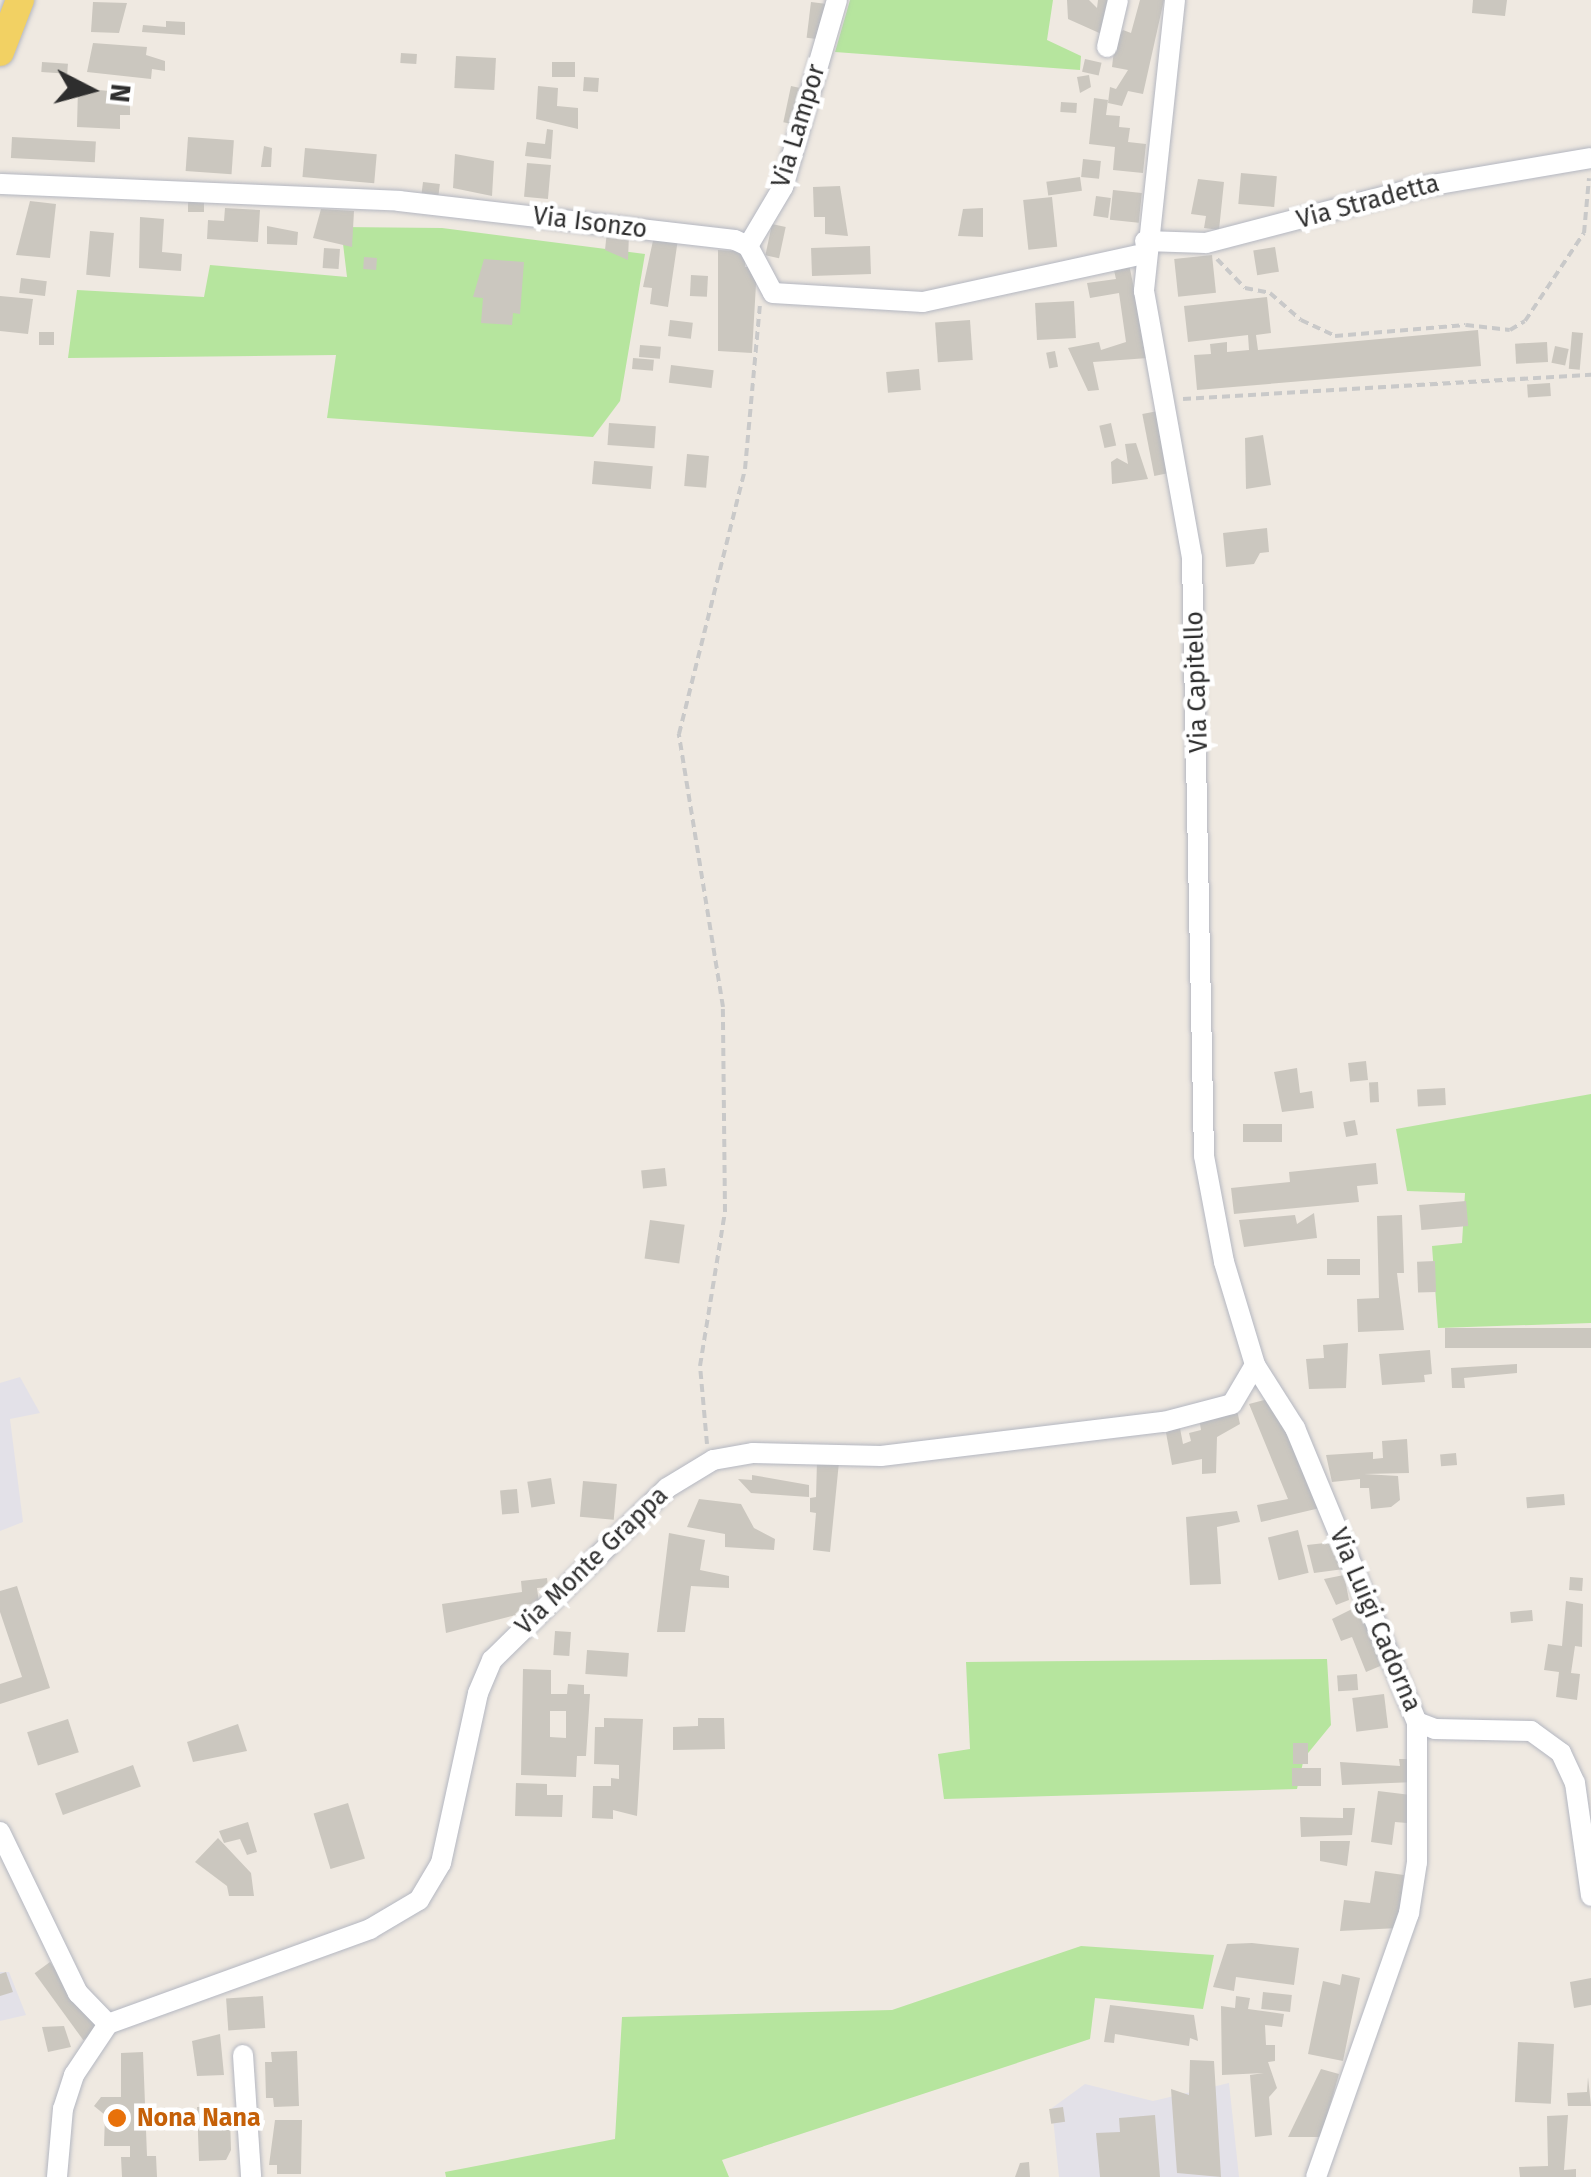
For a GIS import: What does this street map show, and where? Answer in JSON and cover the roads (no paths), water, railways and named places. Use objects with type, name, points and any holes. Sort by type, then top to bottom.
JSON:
[{"type":"main road","points":[[0,52],[20,0]]},
{"type":"street","name":"Via Lampor","points":[[748,246],[783,186],[837,0]]},
{"type":"street","points":[[1107,48],[1118,0]]},
{"type":"street","name":"Via Capitello","points":[[1175,0],[1144,247],[1146,328],[1192,558],[1204,1156],[1224,1262],[1255,1365]]},
{"type":"street","name":"Via Stradetta","points":[[1144,247],[1206,243],[1421,187],[1590,158]]},
{"type":"street","name":"Via Isonzo","points":[[0,184],[399,202],[748,246]]},
{"type":"street","points":[[748,246],[762,280],[773,293],[923,302],[1144,247]]},
{"type":"street","name":"Via Monte Grappa","points":[[108,2024],[370,1928],[419,1900],[441,1863],[478,1693],[492,1660],[667,1488],[713,1460],[753,1452],[881,1456],[1119,1431],[1232,1404],[1255,1365]]},
{"type":"street","name":"Via Luigi Cadorna","points":[[1255,1365],[1296,1428],[1417,1722],[1417,1862],[1409,1913],[1316,2177]]},
{"type":"street","points":[[1417,1722],[1435,1729],[1530,1731],[1560,1753],[1576,1784],[1591,1896]]},
{"type":"street","points":[[0,1832],[78,1993],[108,2024],[74,2075],[63,2109],[57,2177]]},
{"type":"street","points":[[243,2054],[252,2177]]},
{"type":"place","name":"Nona Nana","points":[[117,2118]]}]
